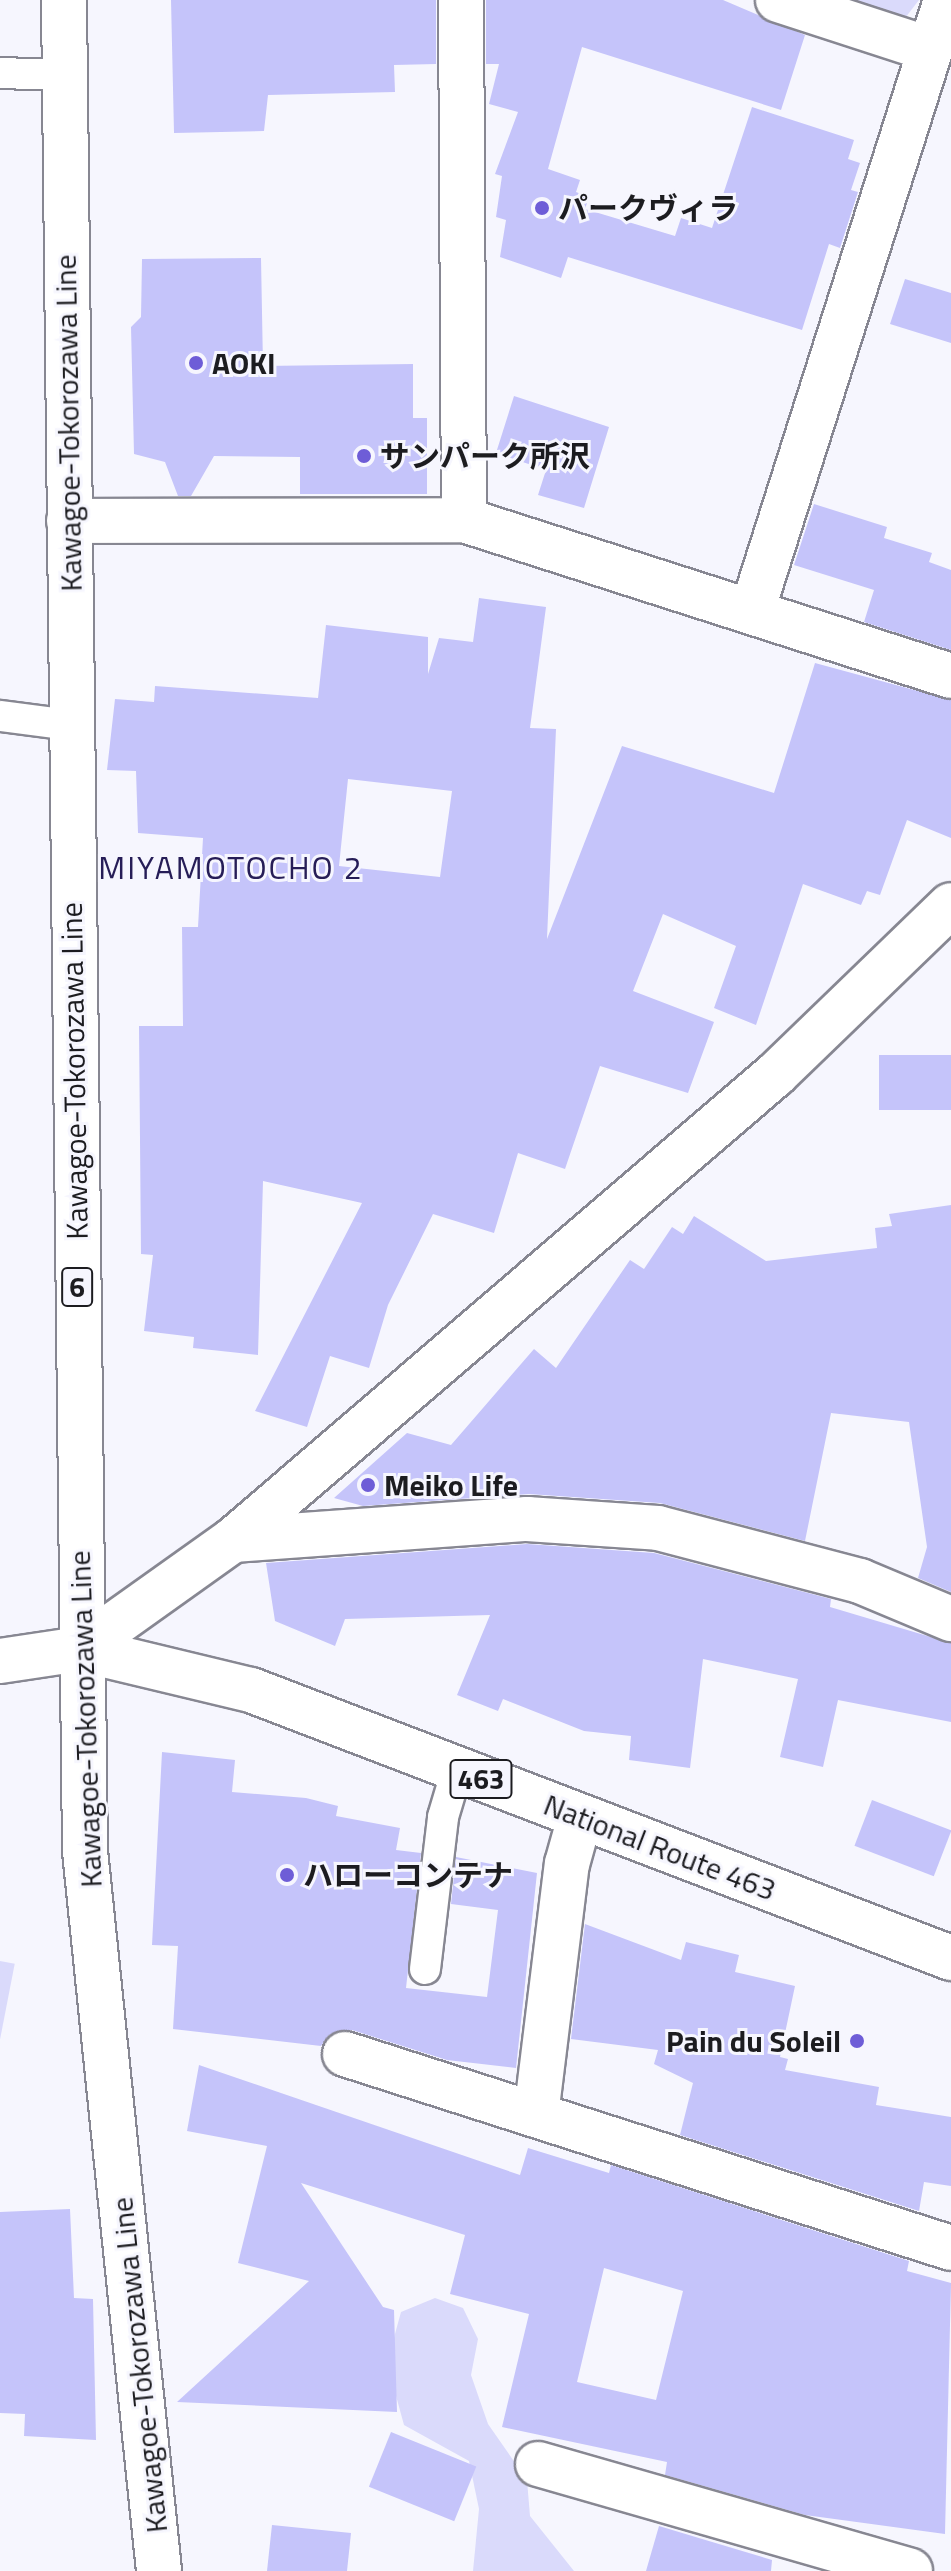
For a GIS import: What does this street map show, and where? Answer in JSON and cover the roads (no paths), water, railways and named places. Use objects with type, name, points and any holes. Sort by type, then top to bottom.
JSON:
[{"type":"main road","name":"Kawagoe-Tokorozawa Line","points":[[64,0],[69,725],[85,1851],[159,2571]]},
{"type":"main road","points":[[461,0],[464,520]]},
{"type":"main road","points":[[778,0],[929,49]]},
{"type":"main road","points":[[752,611],[946,0]]},
{"type":"main road","points":[[69,521],[464,520],[951,676]]},
{"type":"main road","points":[[80,1649],[233,1540],[776,1074],[951,905]]},
{"type":"main road","points":[[233,1540],[527,1519],[658,1528],[860,1581],[951,1619]]},
{"type":"main road","name":"National Route 463","points":[[0,1661],[80,1649],[251,1690],[951,1958]]},
{"type":"main road","points":[[536,2115],[567,1864],[580,1817]]},
{"type":"main road","points":[[345,2054],[951,2248]]},
{"type":"main road","points":[[538,2464],[910,2571]]},
{"type":"lane","points":[[0,73],[64,75]]},
{"type":"lane","points":[[0,716],[69,725]]},
{"type":"lane","points":[[425,1969],[443,1817],[457,1770]]},
{"type":"place","name":"パークヴィラ","points":[[542,208]]},
{"type":"place","name":"AOKI","points":[[196,363]]},
{"type":"place","name":"サンパーク所沢","points":[[364,456]]},
{"type":"place","name":"Meiko Life","points":[[368,1485]]},
{"type":"place","name":"ハローコンテナ","points":[[287,1875]]},
{"type":"place","name":"Pain du Soleil","points":[[857,2041]]},
{"type":"district","name":"MIYAMOTOCHO 2","points":[[231,867]]}]
